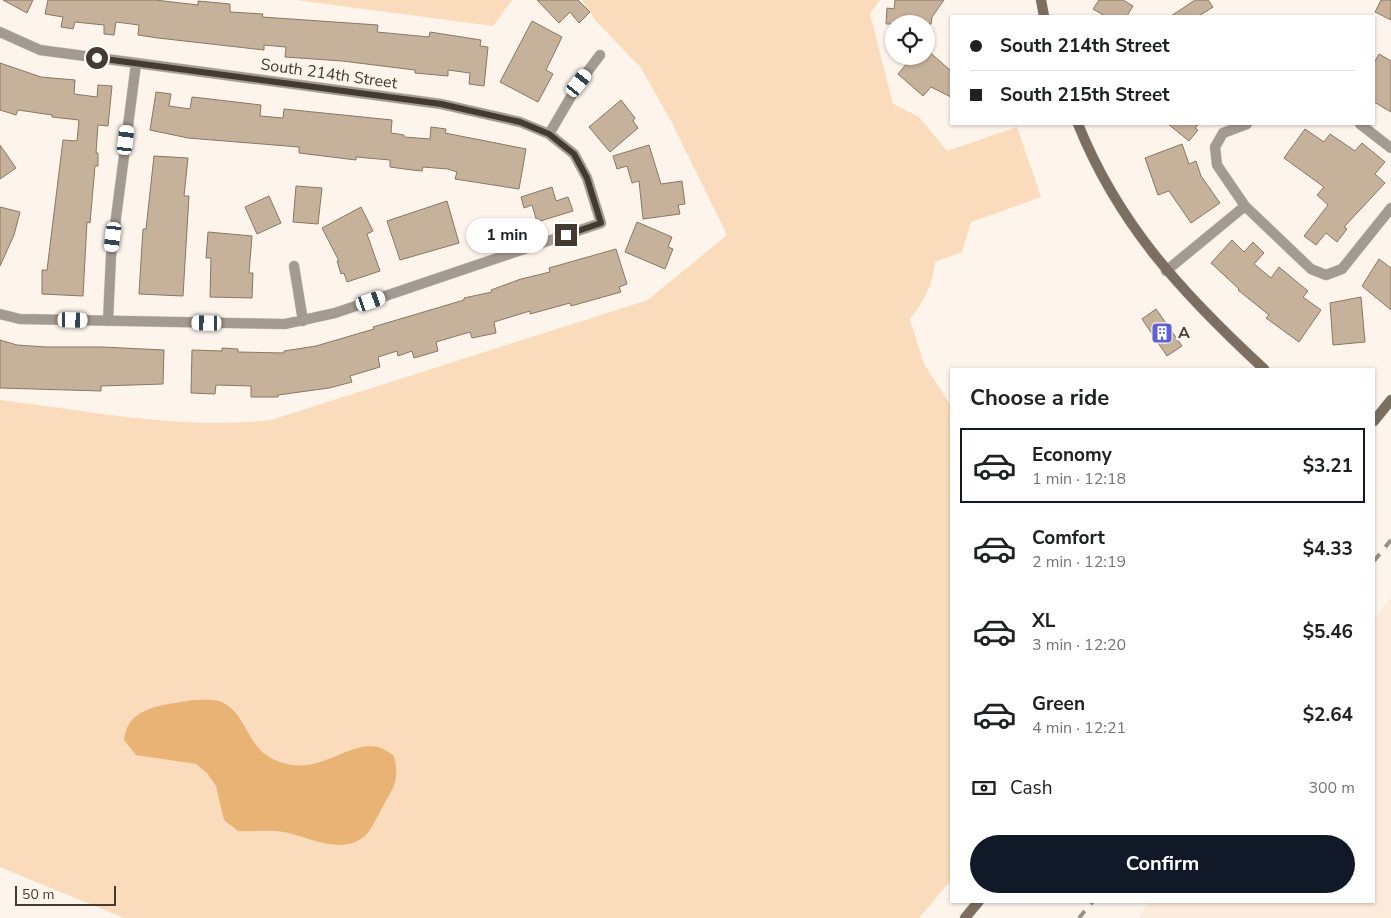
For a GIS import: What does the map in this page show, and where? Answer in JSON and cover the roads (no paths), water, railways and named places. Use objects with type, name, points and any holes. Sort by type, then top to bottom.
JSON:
[{"type":"street","points":[[1041,0],[1044,15]]},
{"type":"street","name":"South 214th Street","points":[[0,32],[40,50],[441,104],[520,122],[549,134],[574,154],[587,178],[601,223],[344,310],[303,321]]},
{"type":"street","points":[[549,134],[579,83],[600,55]]},
{"type":"street","points":[[108,321],[111,256],[136,64]]},
{"type":"street","points":[[1078,125],[1108,189],[1132,226],[1166,271],[1211,319],[1263,368]]},
{"type":"street","points":[[1243,125],[1223,133],[1215,146],[1216,165],[1245,206],[1312,269],[1326,275],[1342,269],[1391,208]]},
{"type":"street","points":[[1361,125],[1391,148]]},
{"type":"street","points":[[1166,271],[1245,206]]},
{"type":"street","points":[[0,314],[20,319],[266,325],[303,321],[294,266]]},
{"type":"street","points":[[1375,420],[1391,400]]},
{"type":"street","points":[[965,918],[977,903]]},
{"type":"railway","points":[[1375,560],[1391,540]]},
{"type":"railway","points":[[1079,918],[1091,903]]},
{"type":"place","name":"A","points":[[1162,333]]}]
